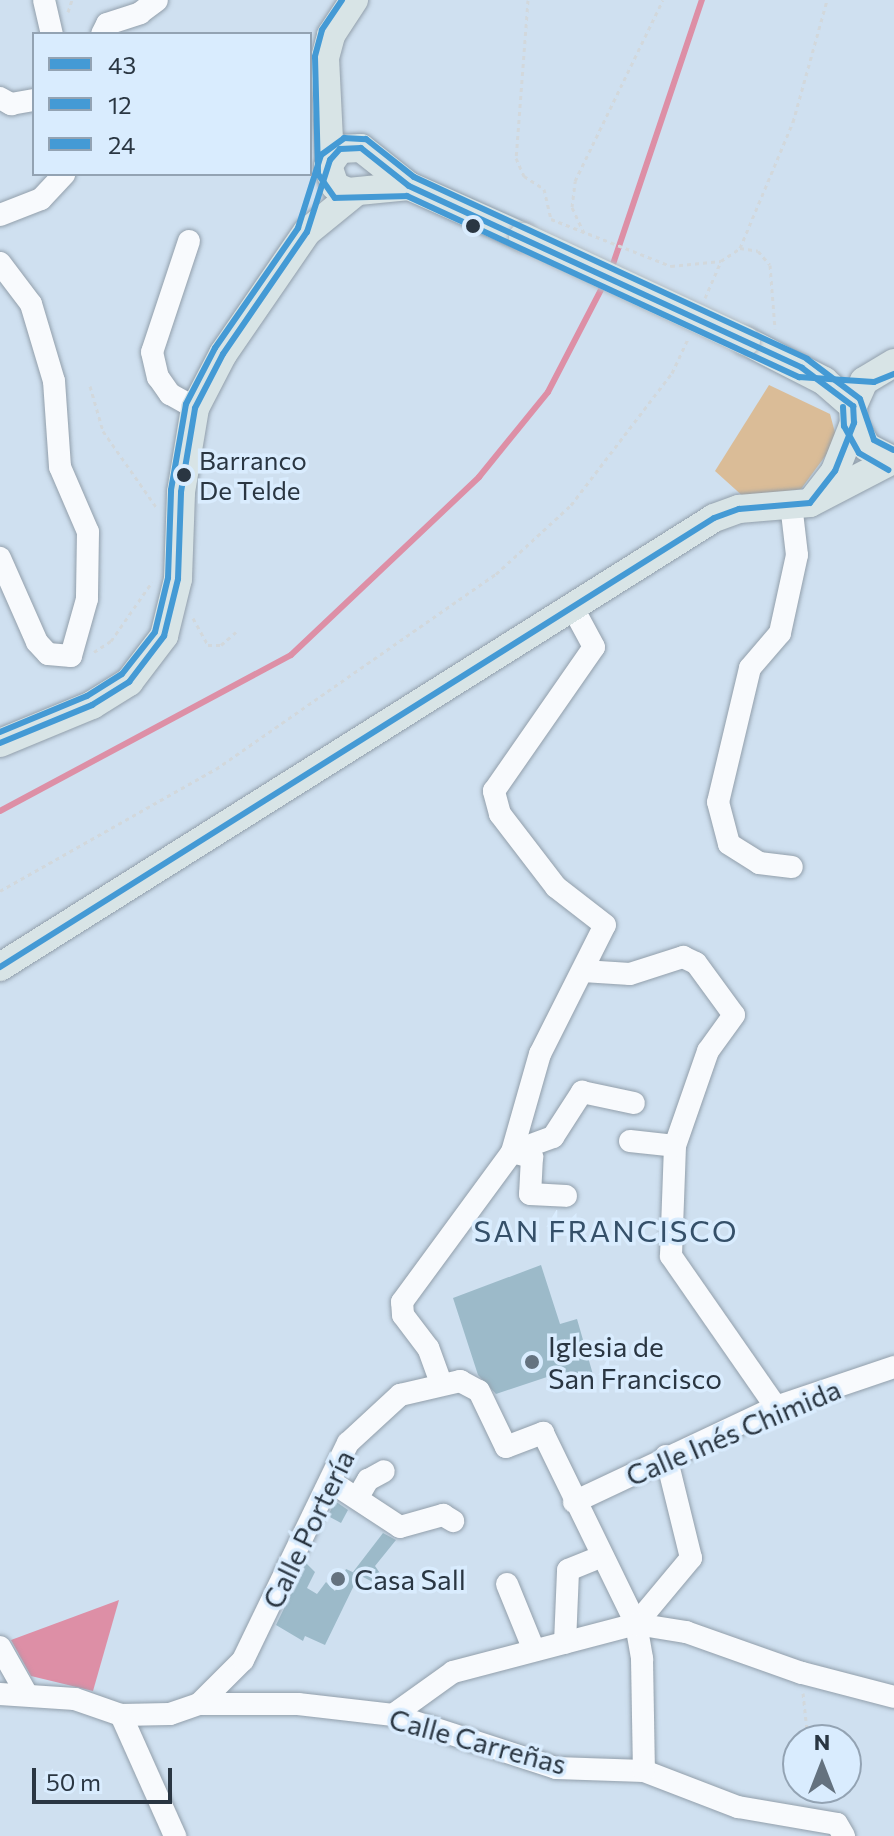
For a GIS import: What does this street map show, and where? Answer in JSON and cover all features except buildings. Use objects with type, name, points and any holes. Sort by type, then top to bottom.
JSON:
[{"type":"main road","points":[[0,743],[78,712],[129,682],[164,636],[178,579],[181,492],[195,408],[223,354],[307,232],[329,166],[325,58],[331,35],[354,0]]},
{"type":"main road","points":[[307,232],[373,178],[366,153],[327,87]]},
{"type":"main road","points":[[329,166],[347,147],[366,153],[409,186],[802,368],[854,414],[867,447],[893,461]]},
{"type":"main road","points":[[329,166],[341,190],[409,186]]},
{"type":"main road","points":[[802,368],[884,367]]},
{"type":"main road","points":[[801,504],[835,471],[854,414],[884,367]]},
{"type":"main road","points":[[0,967],[574,610],[714,518],[739,509],[801,504],[893,461]]},
{"type":"street","points":[[44,0],[52,32]]},
{"type":"street","points":[[103,32],[107,24],[140,13],[157,0]]},
{"type":"street","points":[[0,98],[11,104],[32,100]]},
{"type":"street","points":[[0,215],[41,199],[62,176]]},
{"type":"street","points":[[189,241],[152,352],[158,377],[170,394],[195,408]]},
{"type":"street","points":[[0,263],[31,304],[54,381],[60,467],[88,532],[87,599],[71,656],[48,654],[37,642],[0,558]]},
{"type":"street","points":[[792,867],[759,863],[729,844],[718,802],[750,668],[780,633],[797,555],[801,504]]},
{"type":"street","points":[[574,610],[594,647],[494,791],[500,814],[556,887],[605,925],[540,1054],[512,1152],[402,1302],[403,1315],[428,1348],[441,1383],[460,1381],[479,1391],[506,1447],[543,1433],[600,1557],[636,1624],[642,1659],[644,1771]]},
{"type":"street","points":[[583,971],[630,974],[683,957],[696,963],[734,1015],[708,1051],[675,1146],[671,1256],[776,1407]]},
{"type":"street","points":[[512,1152],[553,1137],[582,1092],[634,1103]]},
{"type":"street","points":[[630,1141],[675,1146]]},
{"type":"street","points":[[512,1152],[532,1157],[530,1194],[566,1196]]},
{"type":"street","name":"Calle Inés Chimida","points":[[574,1502],[666,1456],[776,1407],[894,1367]]},
{"type":"street","name":"Calle Portería","points":[[199,1704],[243,1660],[333,1483],[348,1443],[370,1419],[400,1395],[441,1383]]},
{"type":"street","points":[[636,1624],[691,1558],[666,1456]]},
{"type":"street","points":[[358,1497],[368,1480],[384,1471]]},
{"type":"street","points":[[333,1483],[400,1527],[443,1515],[453,1521]]},
{"type":"street","points":[[565,1643],[568,1570],[600,1557]]},
{"type":"street","points":[[507,1584],[534,1650]]},
{"type":"street","points":[[393,1715],[453,1672],[636,1624],[686,1632],[802,1673],[894,1697]]},
{"type":"street","points":[[0,1647],[26,1693]]},
{"type":"street","points":[[0,1694],[26,1693],[75,1699],[121,1715],[175,1836]]},
{"type":"street","name":"Calle Carreñas","points":[[121,1715],[170,1714],[199,1704],[298,1704],[393,1715],[556,1768],[644,1771],[738,1807],[841,1830]]},
{"type":"path","points":[[528,0],[516,158],[524,176],[544,189],[551,219],[671,266],[721,261],[740,248],[793,122],[827,0]]},
{"type":"path","points":[[584,233],[572,207],[575,181],[663,0]]},
{"type":"path","points":[[740,248],[758,251],[770,265],[775,355]]},
{"type":"path","points":[[703,303],[721,261]]},
{"type":"path","points":[[0,891],[216,769],[496,574],[571,505],[672,373],[691,331]]},
{"type":"path","points":[[90,386],[103,431],[162,516]]},
{"type":"path","points":[[71,656],[83,660],[111,641],[154,575]]},
{"type":"path","points":[[194,605],[197,629],[208,645],[221,645],[236,632]]},
{"type":"path","points":[[802,1673],[807,1724]]},
{"type":"shaded area","points":[[769,385],[830,414],[837,440],[801,489],[746,499],[715,471]]},
{"type":"shaded area","points":[[119,1600],[93,1691],[31,1676],[11,1640]]},
{"type":"waterway","points":[[611,270],[702,0]]},
{"type":"waterway","points":[[0,811],[291,655],[479,477],[548,392],[604,284]]},
{"type":"transit line","name":"12","points":[[342,0],[322,30],[315,57],[318,174],[335,198],[407,196],[799,377],[874,382],[894,374]]},
{"type":"transit line","name":"24","points":[[0,732],[87,696],[122,674],[155,632],[168,578],[171,490],[186,404],[215,348],[298,228],[321,155],[344,138],[366,139],[414,177],[807,359],[860,399],[874,440],[894,450]]},
{"type":"transit line","name":"43","points":[[0,743],[92,705],[129,682],[164,636],[178,579],[181,492],[195,408],[223,354],[307,232],[330,160],[340,149],[361,148],[409,186],[802,368],[853,406]]},
{"type":"transit line","name":"43","points":[[0,967],[714,518],[739,509],[810,503],[835,471],[854,423],[853,406]]},
{"type":"transit line","name":"12","points":[[843,407],[844,426],[859,453],[889,470]]},
{"type":"place","name":"Barranco De Telde","points":[[184,475]]},
{"type":"place","name":"Iglesia de San Francisco","points":[[532,1362]]},
{"type":"place","name":"Casa Sall","points":[[338,1579]]},
{"type":"district","name":"SAN FRANCISCO","points":[[606,1230]]}]
